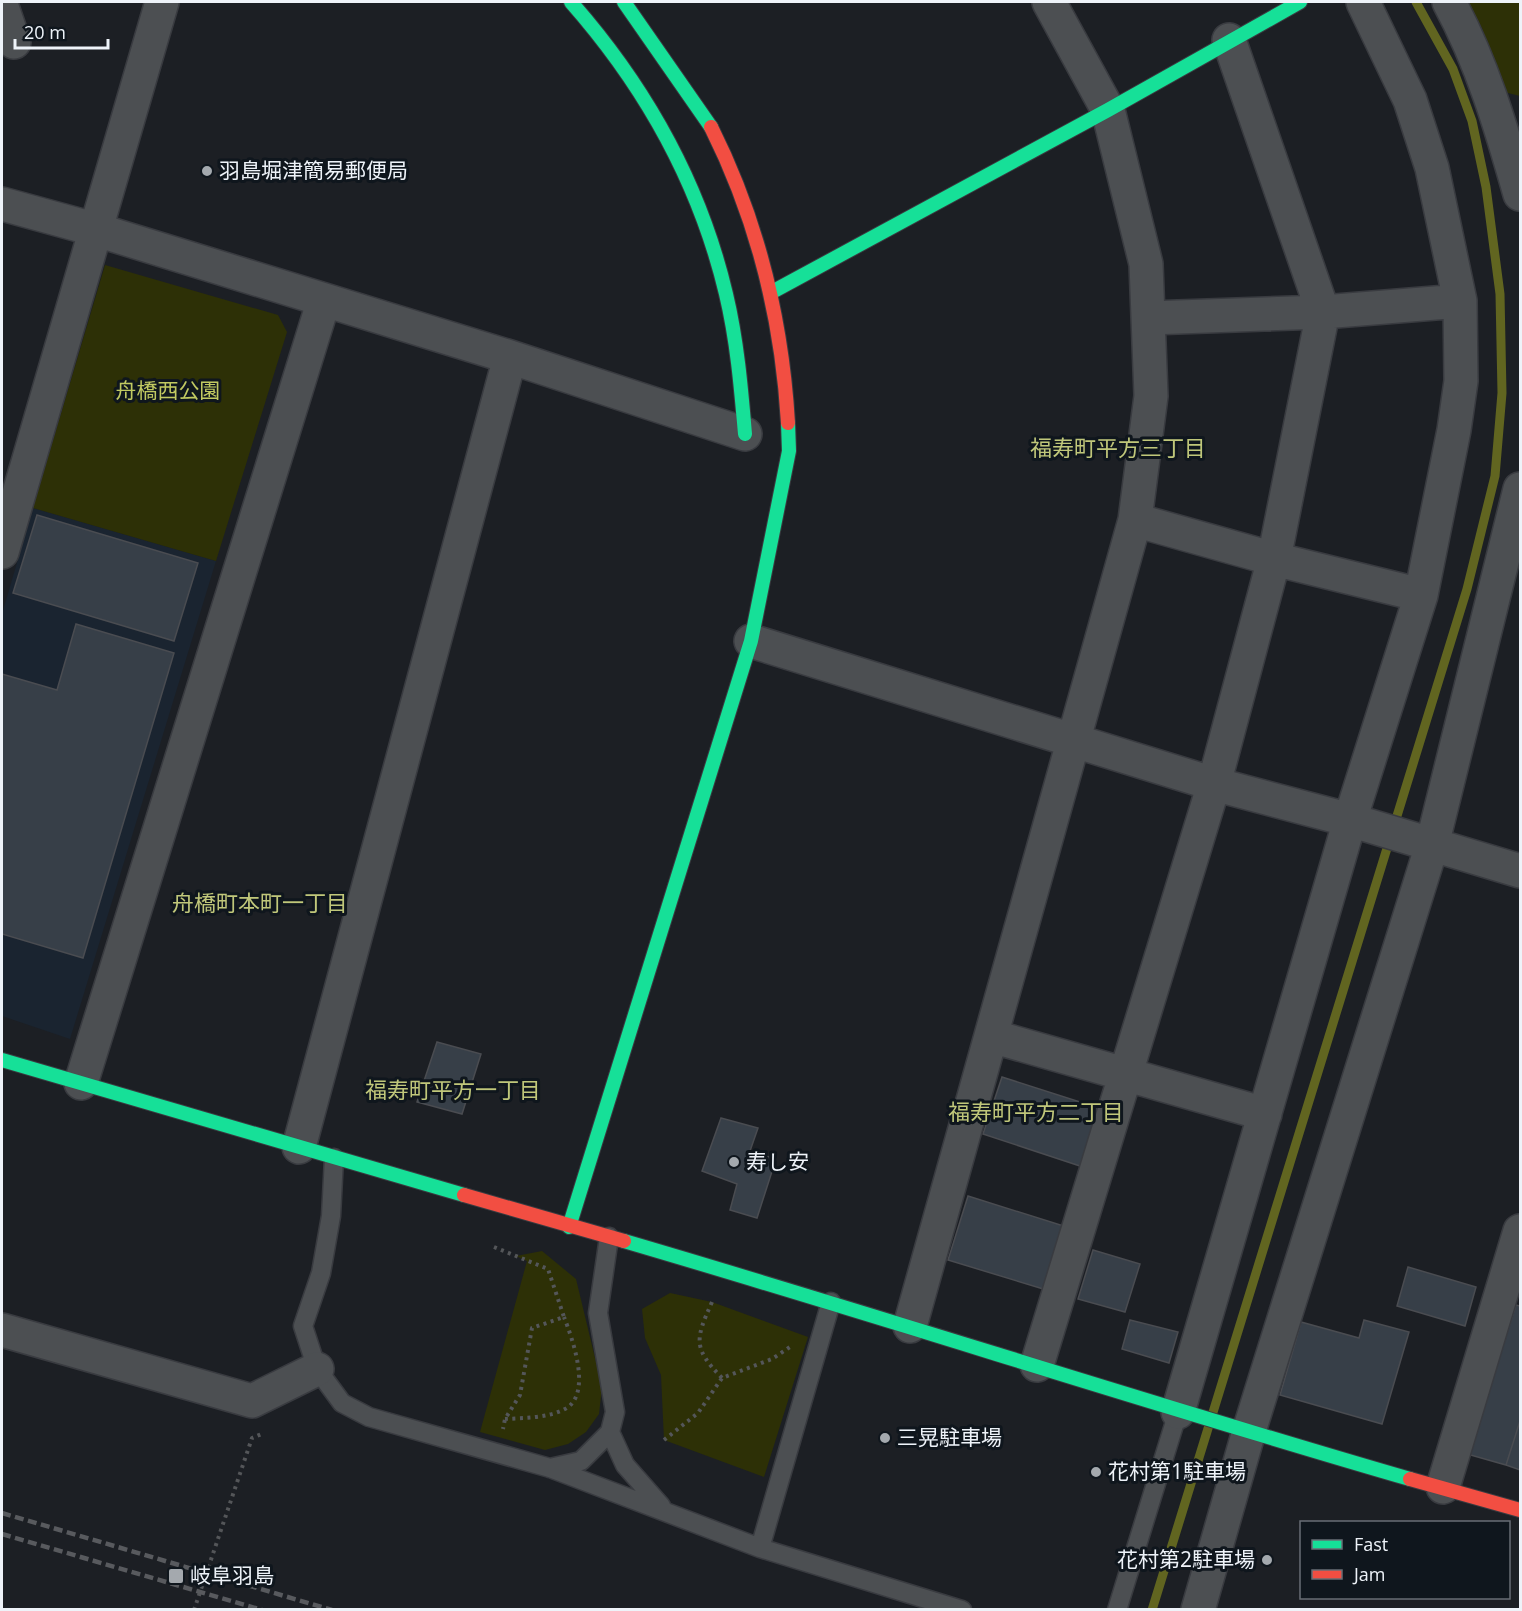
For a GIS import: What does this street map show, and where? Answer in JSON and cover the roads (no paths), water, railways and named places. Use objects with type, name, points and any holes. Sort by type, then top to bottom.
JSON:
[{"type":"street","points":[[2,552],[162,2]]},
{"type":"street","points":[[2,204],[97,230],[510,357],[745,434],[735,337],[698,203],[670,142],[632,76],[596,27],[571,2]]},
{"type":"street","points":[[569,1227],[751,641],[789,451],[785,374],[772,292],[742,201],[712,128],[624,2]]},
{"type":"street","points":[[910,1326],[1135,520],[1151,396],[1146,264],[1108,110],[1049,2]]},
{"type":"street","points":[[772,292],[1108,110],[1300,2]]},
{"type":"street","points":[[1184,1413],[1265,1114],[1358,823],[1421,595],[1454,430],[1461,381],[1460,301],[1432,168],[1410,100],[1363,2]]},
{"type":"street","points":[[1449,2],[1507,105],[1521,194]]},
{"type":"street","points":[[2,7],[15,42]]},
{"type":"street","points":[[1037,1365],[1214,784],[1274,559],[1323,312],[1229,40]]},
{"type":"street","points":[[81,1083],[324,300]]},
{"type":"street","points":[[1149,318],[1323,312],[1460,301]]},
{"type":"street","points":[[299,1147],[510,357]]},
{"type":"street","points":[[1198,1610],[1237,1427],[1421,842],[1521,489]]},
{"type":"street","points":[[1135,520],[1274,559],[1421,595]]},
{"type":"street","points":[[751,641],[1214,784],[1521,871]]},
{"type":"street","points":[[991,1036],[1265,1114]]},
{"type":"street","points":[[2,1060],[831,1302],[1184,1413],[1521,1510]]},
{"type":"street","points":[[1443,1487],[1521,1231]]},
{"type":"street","points":[[2,1330],[252,1401],[317,1369]]},
{"type":"lane","points":[[334,1158],[331,1216],[323,1261],[303,1326],[317,1369],[342,1403],[369,1417],[550,1468],[664,1509],[760,1548],[962,1610]]},
{"type":"lane","points":[[550,1468],[581,1461],[610,1432],[615,1412],[598,1313],[609,1237]]},
{"type":"lane","points":[[760,1548],[831,1302]]},
{"type":"lane","points":[[1117,1610],[1184,1413]]},
{"type":"lane","points":[[610,1432],[625,1465],[664,1509]]},
{"type":"waterway","points":[[1152,1610],[1467,589],[1495,476],[1502,393],[1500,294],[1486,187],[1472,121],[1453,69],[1416,2]]},
{"type":"railway","points":[[2,1513],[332,1610]]},
{"type":"railway","points":[[2,1534],[262,1610]]},
{"type":"place","name":"羽島堀津簡易郵便局","points":[[207,171]]},
{"type":"place","name":"寿し安","points":[[734,1162]]},
{"type":"place","name":"三晃駐車場","points":[[885,1438]]},
{"type":"place","name":"花村第1駐車場","points":[[1096,1472]]},
{"type":"place","name":"花村第2駐車場","points":[[1267,1560]]},
{"type":"place","name":"岐阜羽島","points":[[176,1576]]},
{"type":"district","name":"福寿町平方三丁目","points":[[1118,448]]},
{"type":"district","name":"舟橋町本町一丁目","points":[[260,903]]},
{"type":"district","name":"福寿町平方一丁目","points":[[453,1090]]},
{"type":"district","name":"福寿町平方二丁目","points":[[1036,1112]]},
{"type":"park label","name":"舟橋西公園","points":[[168,391]]}]
